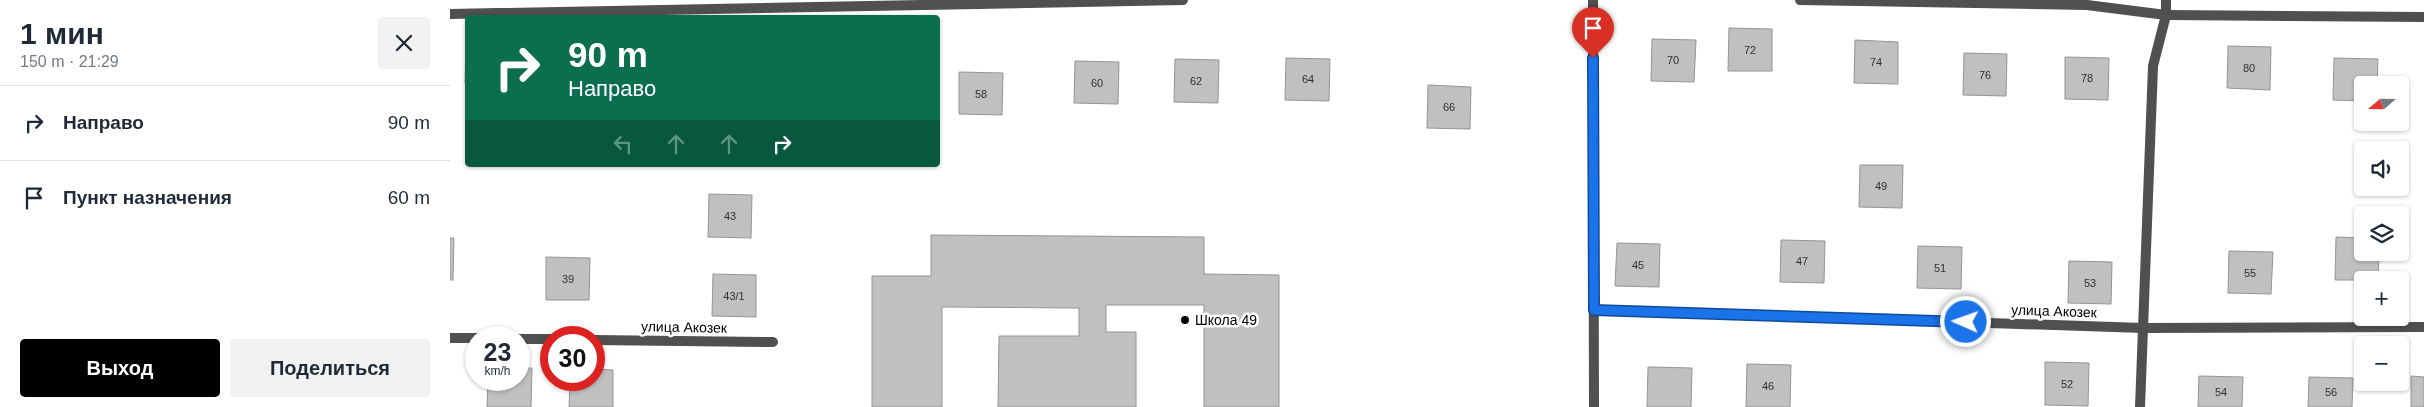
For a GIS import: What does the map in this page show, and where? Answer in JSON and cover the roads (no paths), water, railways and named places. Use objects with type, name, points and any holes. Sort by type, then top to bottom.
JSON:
[{"type":"street","points":[[450,14],[1033,1],[1183,0]]},
{"type":"street","points":[[1593,0],[1594,407]]},
{"type":"street","points":[[1800,0],[2087,5],[2166,15],[2424,17]]},
{"type":"street","points":[[2140,407],[2154,66],[2166,15],[2166,0]]},
{"type":"street","name":"улица Акозек","points":[[1594,310],[2143,328],[2424,328]]},
{"type":"street","points":[[450,338],[465,338]]},
{"type":"street","name":"улица Акозек","points":[[605,340],[773,342]]},
{"type":"place","name":"Школа 49","points":[[1185,320]]}]
